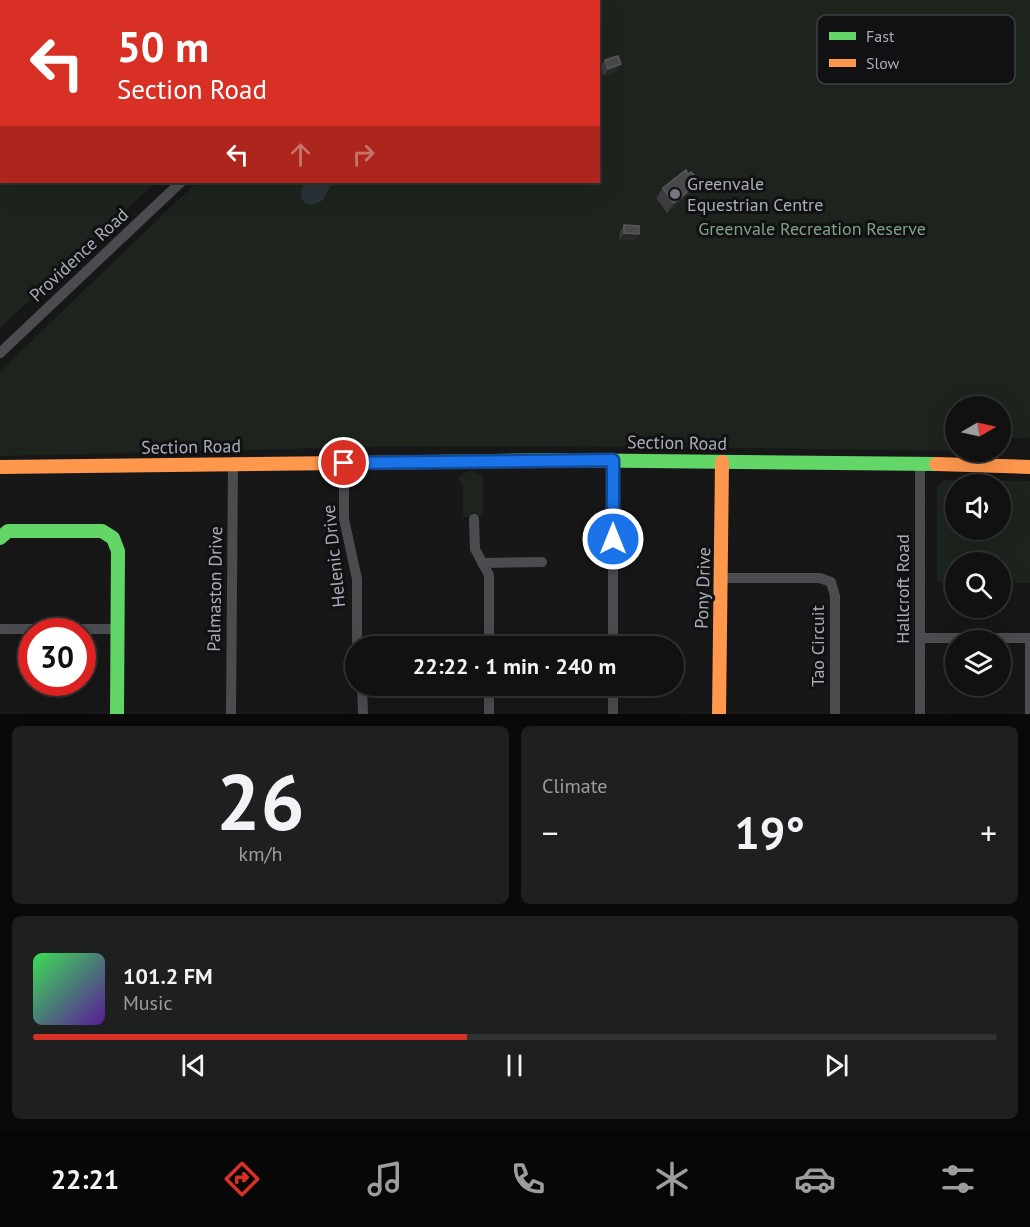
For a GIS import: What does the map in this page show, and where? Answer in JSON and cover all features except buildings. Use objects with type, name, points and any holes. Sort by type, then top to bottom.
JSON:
[{"type":"street","name":"Providence Road","points":[[0,353],[180,183]]},
{"type":"street","name":"Section Road","points":[[0,467],[613,460],[1030,467]]},
{"type":"street","points":[[613,460],[613,636]]},
{"type":"street","name":"Pony Drive","points":[[718,714],[722,462]]},
{"type":"street","name":"Helenic Drive","points":[[344,463],[344,519],[357,579],[357,636]]},
{"type":"street","name":"Palmaston Drive","points":[[231,714],[233,464]]},
{"type":"street","name":"Hallcroft Road","points":[[920,464],[920,714]]},
{"type":"street","points":[[474,519],[475,549],[489,575],[489,636]]},
{"type":"street","points":[[0,538],[8,531],[102,531],[110,533],[114,538],[117,551],[117,714]]},
{"type":"street","points":[[482,562],[542,562]]},
{"type":"street","name":"Tao Circuit","points":[[721,578],[820,578],[831,582],[835,594],[835,714]]},
{"type":"street","points":[[0,629],[117,629]]},
{"type":"street","points":[[920,638],[1030,638],[1030,714]]},
{"type":"street","points":[[362,696],[363,714]]},
{"type":"street","points":[[489,696],[489,714]]},
{"type":"street","points":[[613,696],[613,714]]},
{"type":"green space","name":"Greenvale Recreation Reserve","points":[[600,0],[1030,0],[1030,438],[1011,438],[1011,396],[945,396],[945,451],[405,446],[0,456],[0,371],[196,183],[600,183]]},
{"type":"green space","points":[[0,183],[155,183],[0,328]]},
{"type":"green space","points":[[471,470],[483,476],[483,516],[463,517],[463,487],[458,477]]},
{"type":"green space","points":[[945,480],[945,540],[1011,540],[1011,481],[1030,481],[1030,583],[1011,583],[1011,552],[945,552],[945,583],[939,583],[937,580],[937,487]]},
{"type":"shaded area","points":[[305,183],[332,183],[323,200],[312,205],[303,201],[302,187]]},
{"type":"traffic: fast","points":[[429,462],[553,460],[936,464]]},
{"type":"traffic: fast","points":[[0,538],[8,531],[102,531],[113,538],[118,551],[117,714]]},
{"type":"traffic: slow","points":[[0,467],[429,462]]},
{"type":"traffic: slow","points":[[719,714],[722,462]]},
{"type":"traffic: slow","points":[[936,464],[1030,467]]},
{"type":"place","name":"Greenvale Equestrian Centre","points":[[675,194]]},
{"type":"route","points":[[344,463],[613,460],[613,539]]}]
